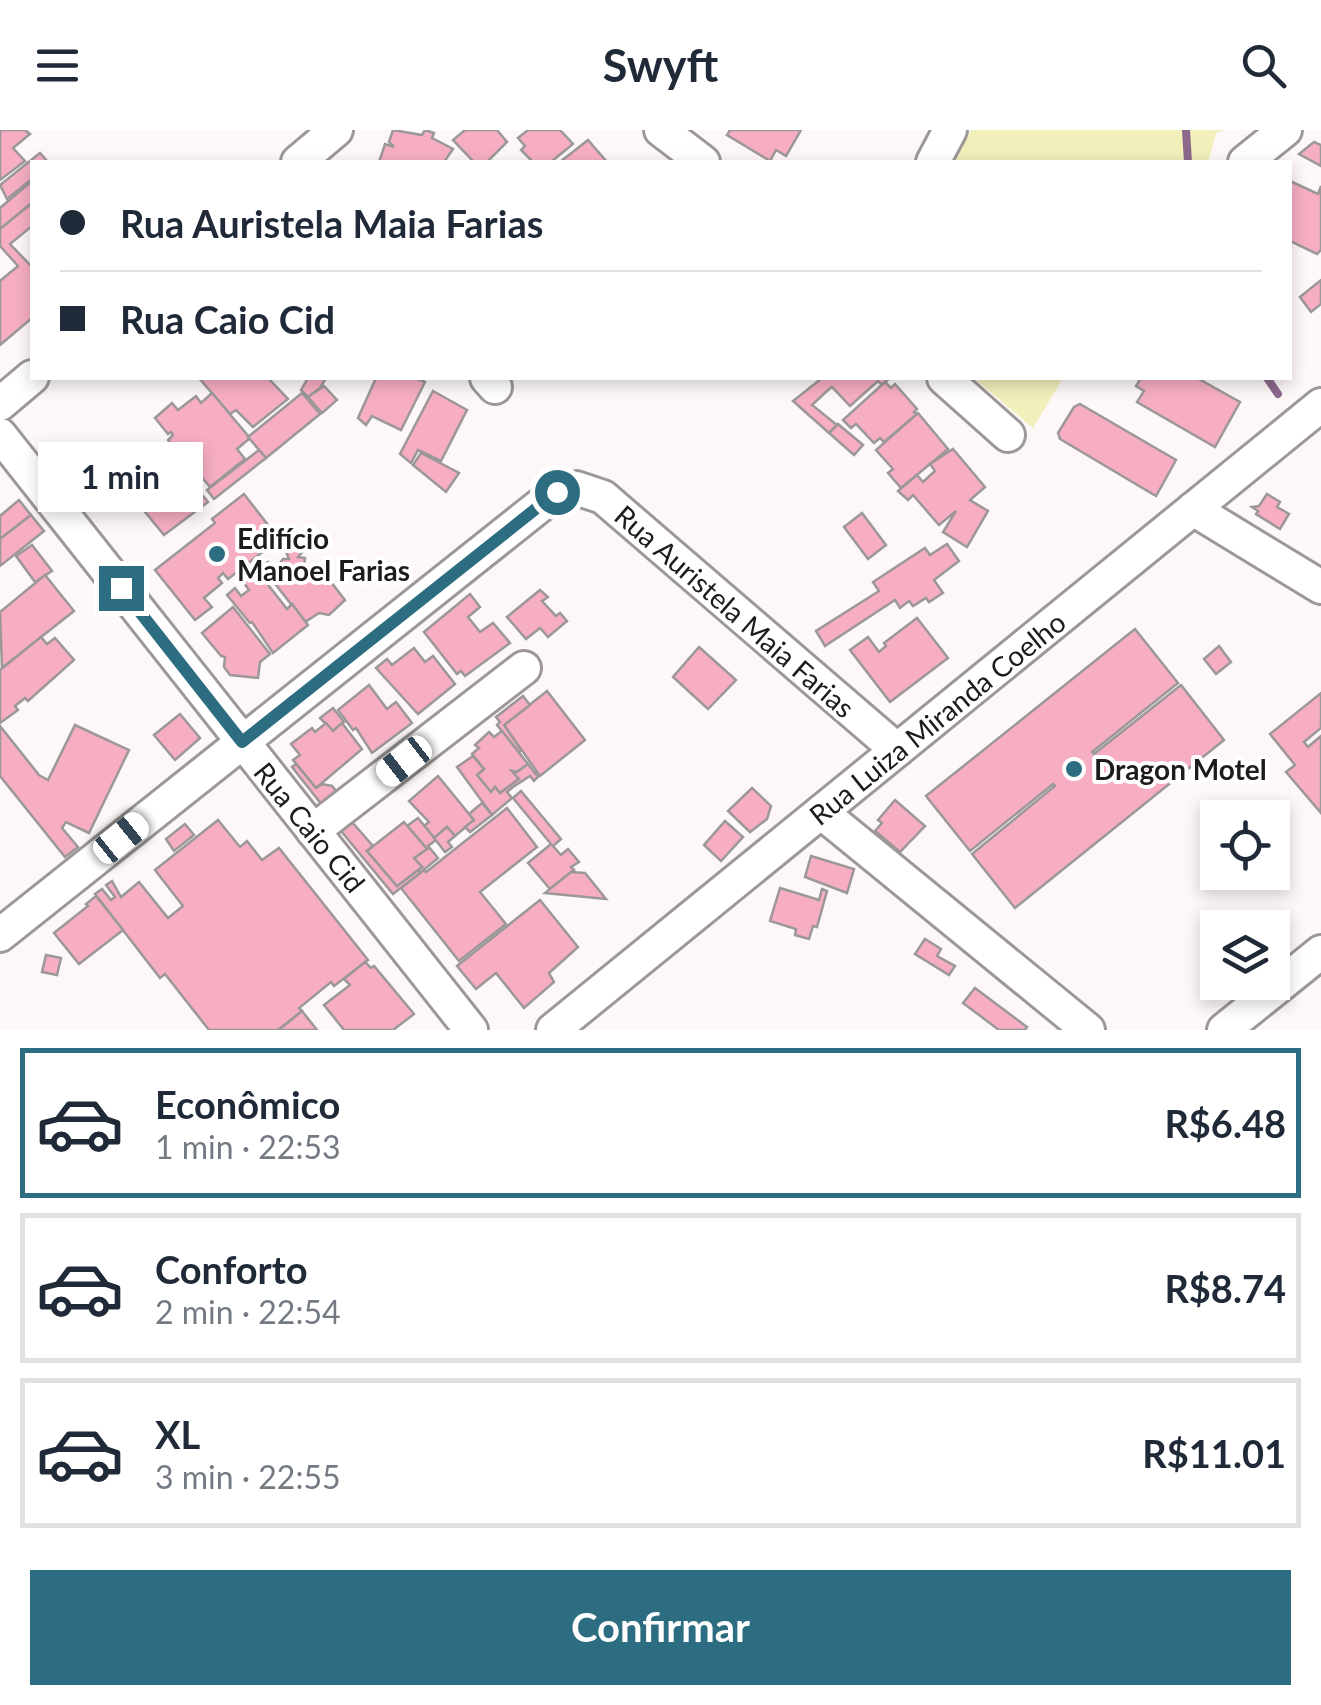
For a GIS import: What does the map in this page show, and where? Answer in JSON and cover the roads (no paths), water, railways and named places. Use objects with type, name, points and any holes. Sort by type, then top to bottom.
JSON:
[{"type":"street","points":[[307,160],[336,130]]},
{"type":"street","points":[[934,160],[950,130]]},
{"type":"street","points":[[1246,160],[1284,130]]},
{"type":"street","points":[[673,133],[701,160]]},
{"type":"street","points":[[0,404],[30,380]]},
{"type":"street","points":[[946,380],[1008,435]]},
{"type":"street","name":"Rua Luiza Miranda Coelho","points":[[553,1030],[1321,405]]},
{"type":"street","name":"Rua Caio Cid","points":[[0,436],[471,1030]]},
{"type":"street","name":"Rua Auristela Maia Farias","points":[[0,934],[557,492],[576,488],[604,497],[896,750]]},
{"type":"street","points":[[1193,509],[1321,587]]},
{"type":"street","points":[[313,831],[524,668]]},
{"type":"street","points":[[821,812],[1088,1030]]},
{"type":"street","points":[[1224,1030],[1321,952]]},
{"type":"waterway","points":[[1186,130],[1188,160]]},
{"type":"waterway","points":[[1268,380],[1278,394]]},
{"type":"place","name":"Edifício Manoel Farias","points":[[217,554]]},
{"type":"place","name":"Dragon Motel","points":[[1074,769]]}]
